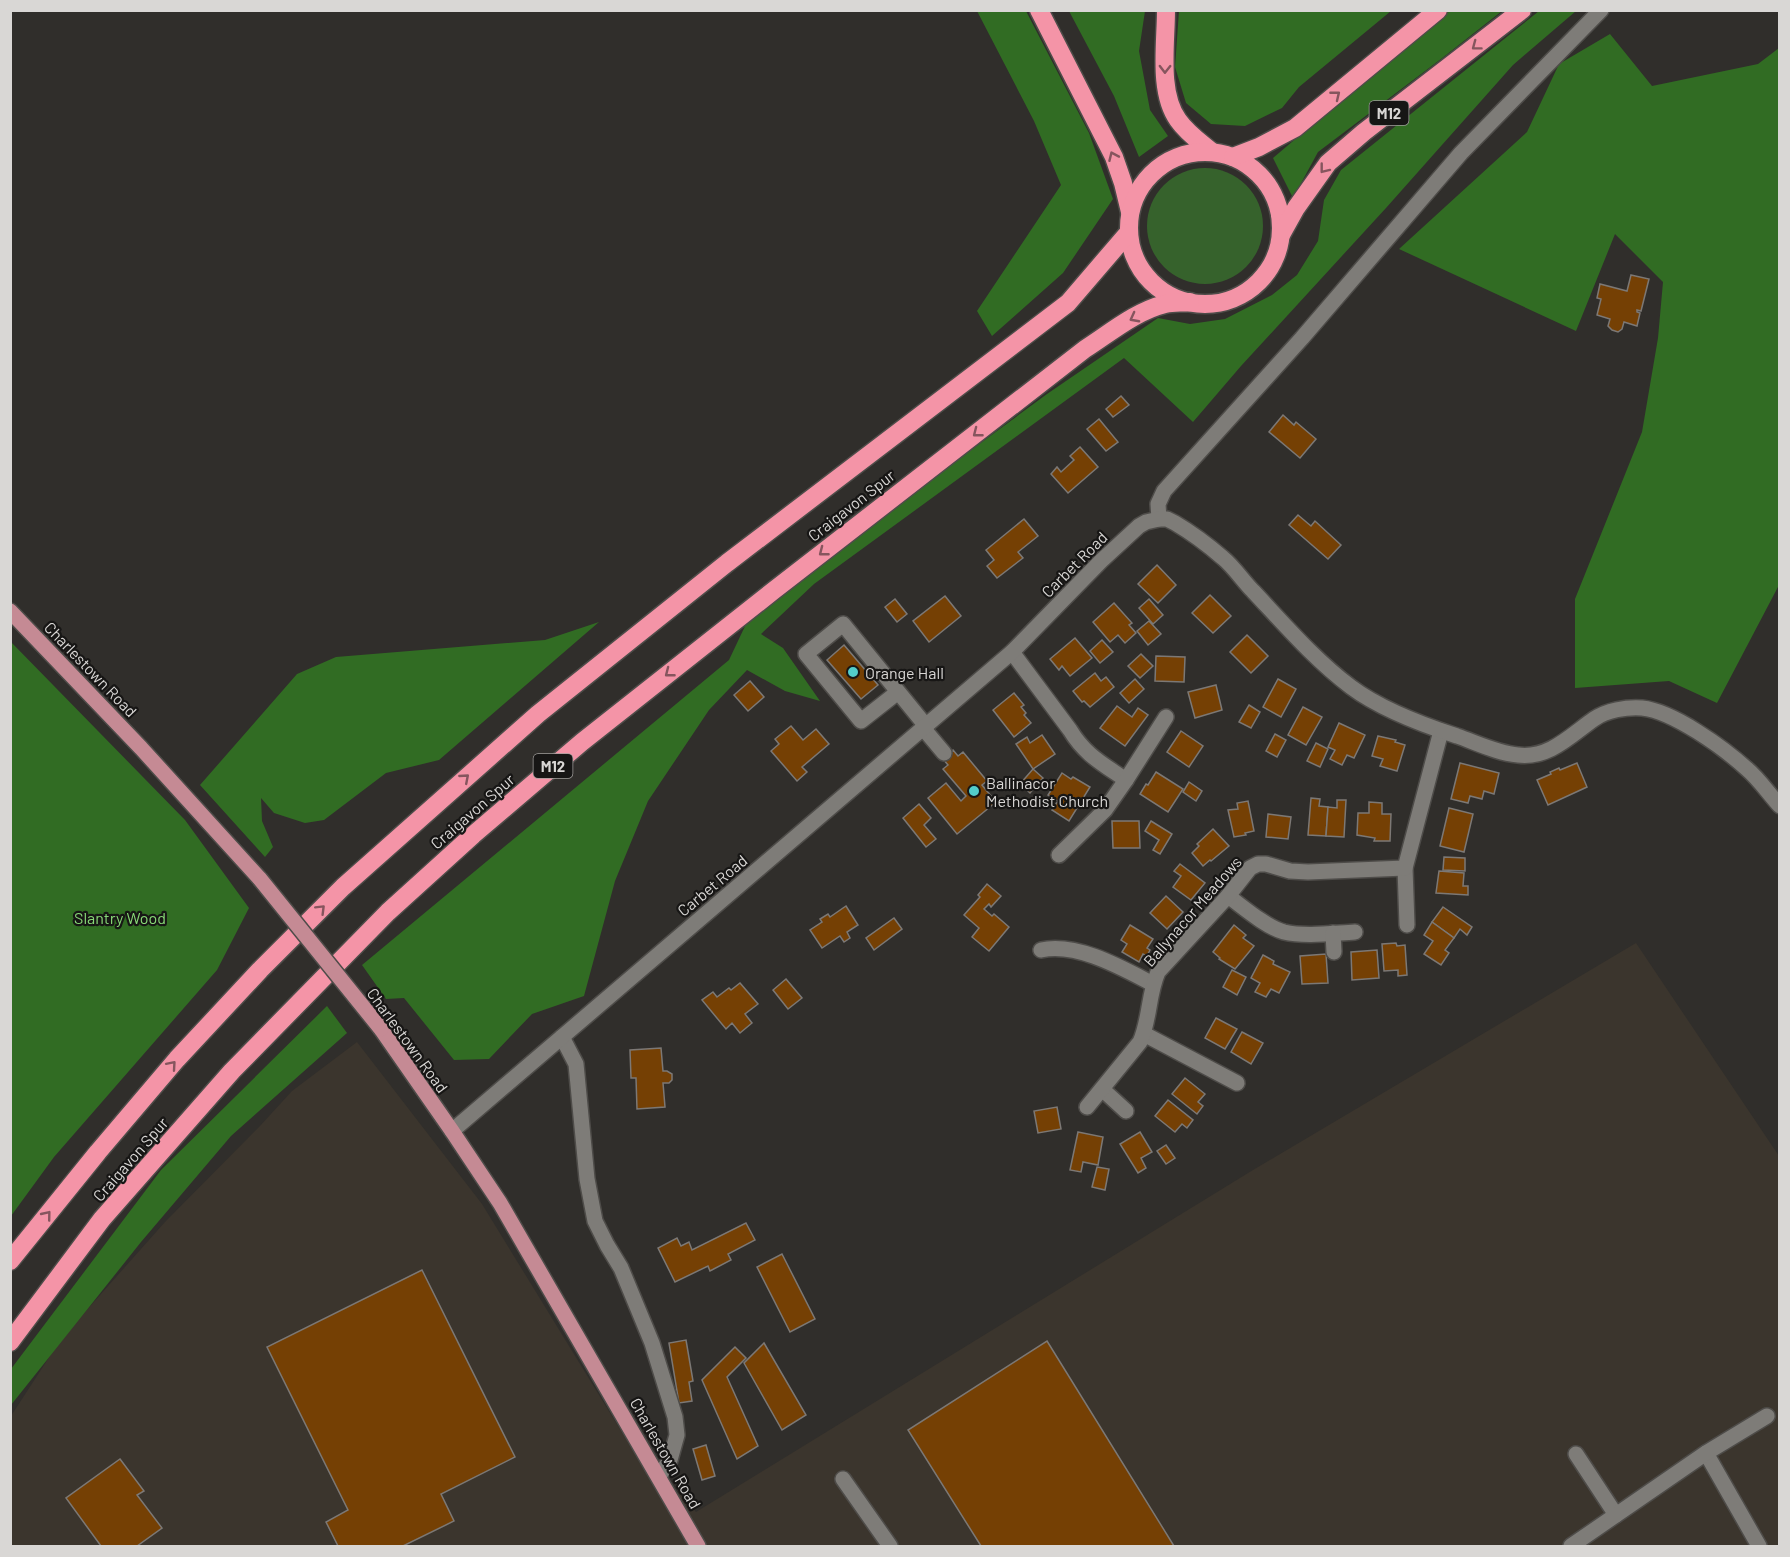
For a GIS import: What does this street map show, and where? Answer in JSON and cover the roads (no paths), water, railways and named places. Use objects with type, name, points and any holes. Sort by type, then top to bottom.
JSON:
[{"type":"highway","points":[[1039,10],[1114,157],[1124,183],[1130,212]]},
{"type":"highway","points":[[1166,10],[1165,77],[1169,103],[1179,122],[1212,152]]},
{"type":"highway","points":[[1233,157],[1295,128],[1438,10]]},
{"type":"highway","name":"M12","points":[[1280,237],[1280,218],[1274,197],[1264,180],[1249,166],[1233,157],[1212,152],[1179,156],[1153,172],[1137,193],[1130,212],[1128,233],[1133,255],[1149,280],[1167,294],[1190,302],[1210,304],[1232,299],[1248,291],[1268,270],[1274,260],[1280,237],[1296,208],[1328,163],[1364,132],[1522,10]]},
{"type":"highway","name":"Craigavon Spur","points":[[10,1261],[177,1059],[260,970],[343,887],[538,714],[728,563],[1068,303],[1128,233]]},
{"type":"highway","name":"Craigavon Spur","points":[[10,1342],[102,1219],[232,1071],[388,912],[473,835],[618,713],[1085,349],[1129,320],[1150,310],[1164,304],[1190,302]]},
{"type":"main road","name":"Charlestown Road","points":[[10,611],[141,748],[260,879],[381,1029],[500,1203],[698,1546]]},
{"type":"street","points":[[1601,10],[1461,153],[1310,329],[1164,491],[1158,504],[1159,519],[1167,519],[1175,523],[1224,559],[1310,650],[1350,686],[1370,700],[1441,730],[1520,756],[1552,749],[1567,741],[1596,718],[1611,711],[1643,708],[1662,714],[1705,737],[1748,769],[1779,806]]},
{"type":"street","name":"Carbet Road","points":[[452,1131],[1012,652],[1139,526],[1159,519]]},
{"type":"street","points":[[898,692],[861,721],[806,654],[843,624],[898,692],[944,753]]},
{"type":"street","points":[[1012,652],[1071,730],[1078,743],[1088,754],[1126,780]]},
{"type":"street","points":[[1059,855],[1105,810],[1167,717]]},
{"type":"street","points":[[1407,925],[1405,868],[1441,730]]},
{"type":"street","name":"Ballynacor Meadows","points":[[1087,1107],[1140,1042],[1144,1034],[1153,984],[1158,972],[1228,896],[1250,868],[1257,864],[1266,864],[1290,871],[1308,872],[1405,868]]},
{"type":"street","points":[[1228,896],[1284,932],[1300,934],[1356,932]]},
{"type":"street","points":[[1333,933],[1334,952]]},
{"type":"street","points":[[1041,950],[1059,948],[1089,956],[1120,967],[1153,984]]},
{"type":"street","points":[[1144,1034],[1237,1083]]},
{"type":"street","points":[[562,1037],[576,1064],[587,1179],[595,1221],[621,1268],[652,1342],[675,1417],[677,1435],[670,1461],[659,1476]]},
{"type":"street","points":[[1102,1089],[1126,1111]]},
{"type":"street","points":[[1571,1546],[1706,1453],[1767,1416]]},
{"type":"street","points":[[1706,1453],[1759,1546]]},
{"type":"street","points":[[1576,1454],[1616,1515]]},
{"type":"street","points":[[843,1479],[890,1546]]},
{"type":"place","name":"Orange Hall","points":[[853,672]]},
{"type":"place","name":"Ballinacor Methodist Church","points":[[974,791]]},
{"type":"park label","name":"Slantry Wood","points":[[120,917]]}]
